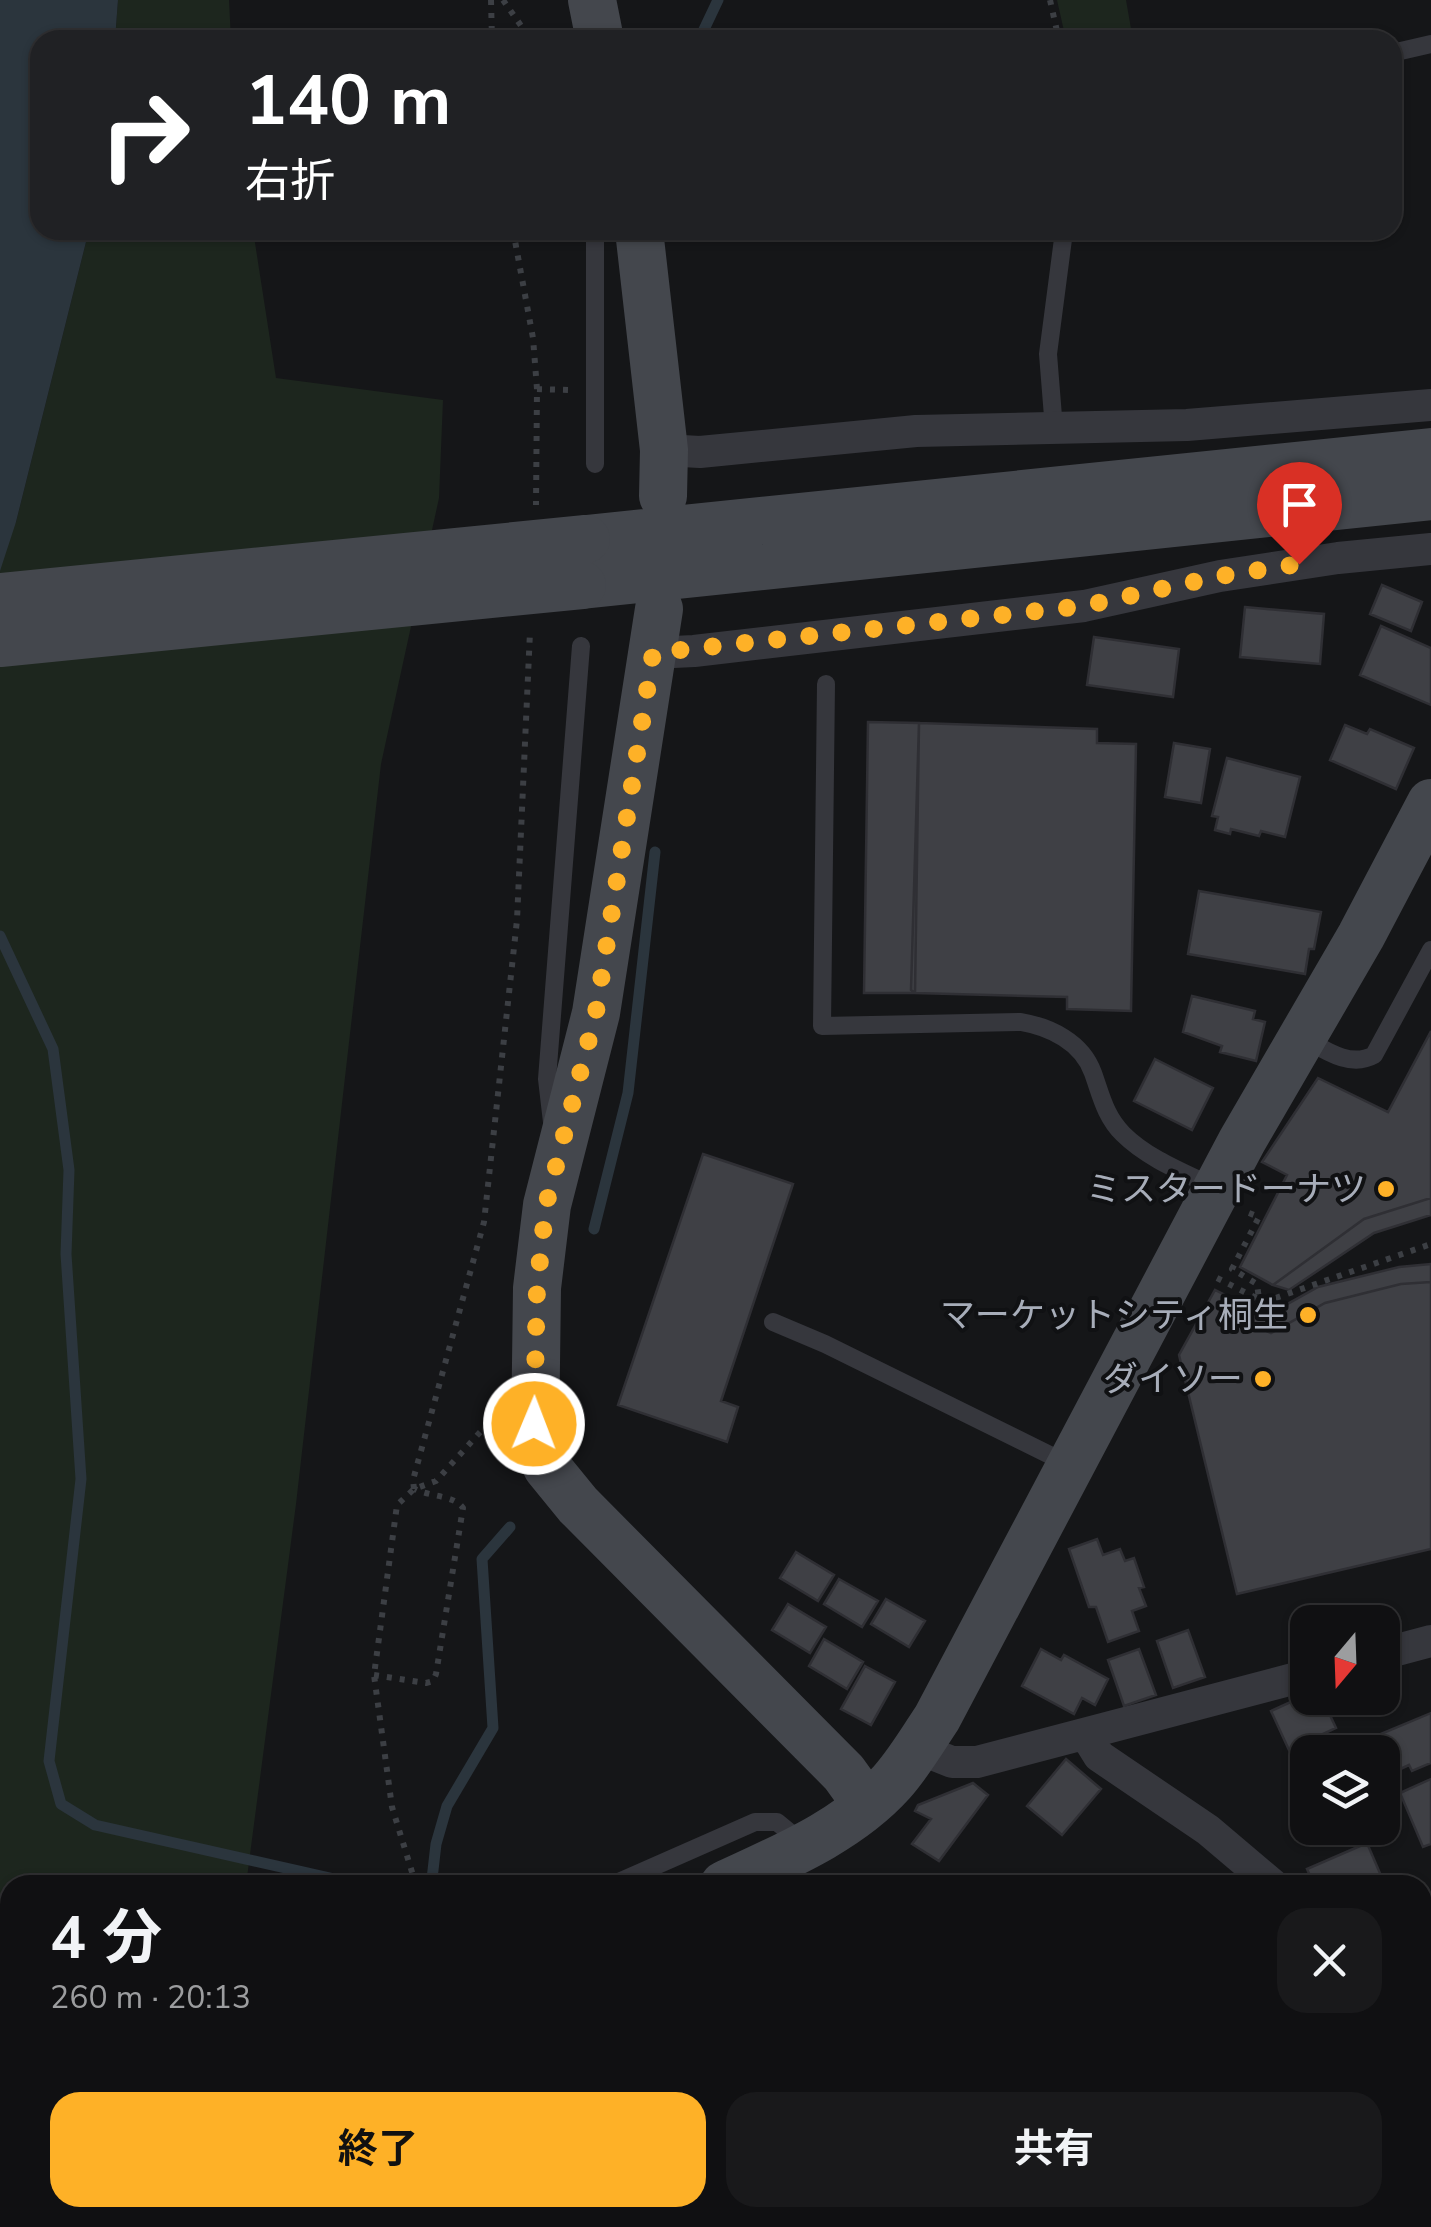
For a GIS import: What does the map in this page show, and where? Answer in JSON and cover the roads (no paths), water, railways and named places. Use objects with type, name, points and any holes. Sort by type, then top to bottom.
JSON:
[{"type":"street","points":[[592,0],[598,30]]},
{"type":"street","points":[[640,240],[664,450],[663,496]]},
{"type":"street","points":[[664,450],[700,452],[916,432],[1187,425],[1431,405]]},
{"type":"street","points":[[0,643],[584,562],[1431,452]]},
{"type":"street","points":[[0,597],[584,562],[1431,496]]},
{"type":"street","points":[[867,1805],[844,1772],[578,1505],[540,1453],[534,1424],[537,1288],[546,1205],[596,1012],[656,631],[1084,606],[1220,576],[1431,549]]},
{"type":"street","points":[[745,1875],[805,1846],[867,1805],[889,1786],[917,1748],[1071,1466],[1229,1207],[1302,1037],[1428,816]]},
{"type":"street","points":[[1400,1649],[1431,1641]]},
{"type":"street","points":[[917,1748],[952,1762],[977,1762],[1290,1680]]},
{"type":"street","points":[[1086,1735],[1099,1756],[1208,1830],[1261,1875]]},
{"type":"lane","points":[[1402,51],[1431,44]]},
{"type":"lane","points":[[594,464],[595,240]]},
{"type":"lane","points":[[1054,429],[1048,354],[1062,240]]},
{"type":"lane","points":[[558,1157],[547,1079],[581,646]]},
{"type":"lane","points":[[826,684],[822,1026],[1021,1022],[1046,1026],[1088,1062],[1096,1091],[1120,1131],[1138,1148],[1229,1207]]},
{"type":"lane","points":[[1302,1037],[1354,1061],[1374,1055],[1431,950]]},
{"type":"lane","points":[[773,1322],[1071,1466]]},
{"type":"lane","points":[[635,1875],[756,1822],[778,1822],[805,1846]]},
{"type":"waterway","points":[[704,30],[718,0]]},
{"type":"waterway","points":[[594,1229],[628,1093],[655,852]]},
{"type":"waterway","points":[[0,936],[53,1049],[69,1170],[66,1254],[81,1479],[49,1761],[61,1804],[95,1825],[317,1875]]},
{"type":"waterway","points":[[432,1875],[447,1806],[493,1728],[482,1559],[510,1527]]},
{"type":"place","name":"ミスタードーナツ","points":[[1386,1189]]},
{"type":"place","name":"マーケットシティ桐生","points":[[1308,1315]]},
{"type":"place","name":"ダイソー","points":[[1263,1379]]}]
